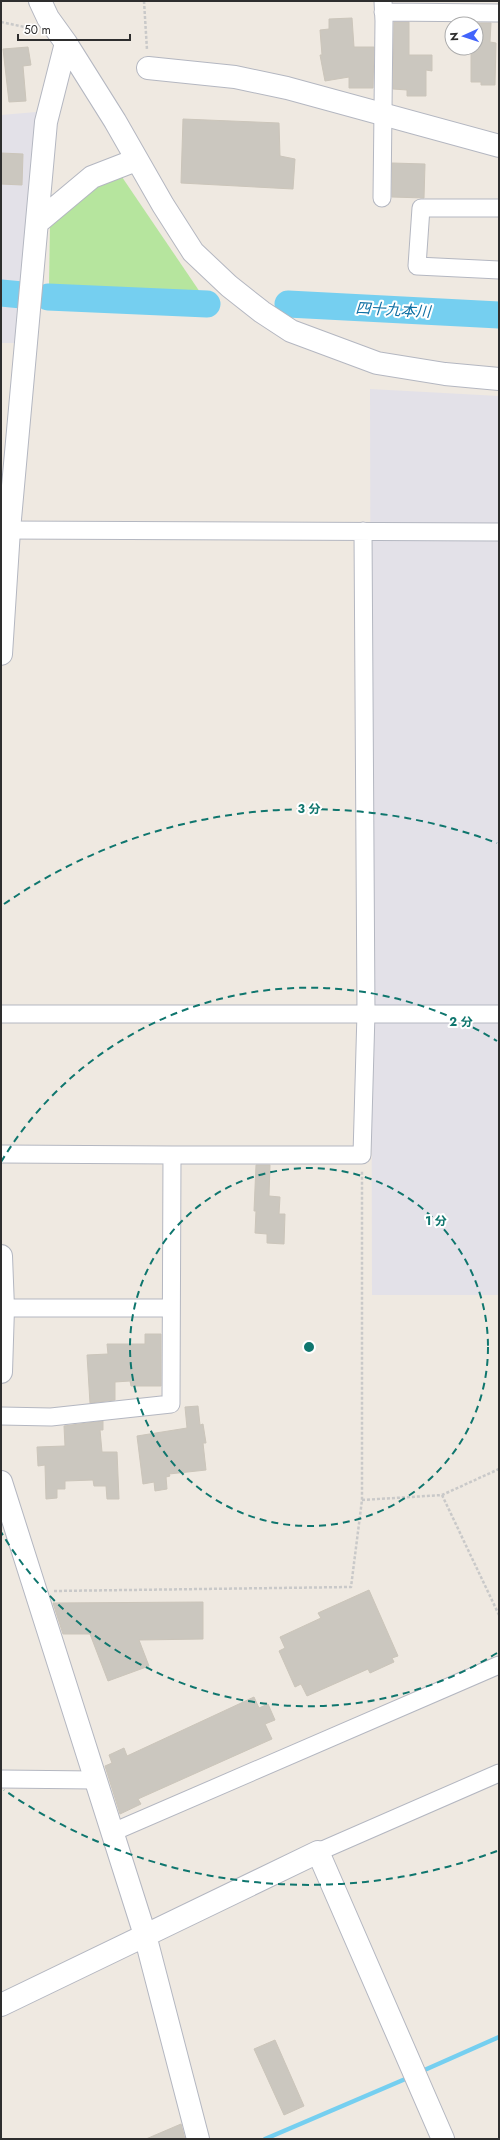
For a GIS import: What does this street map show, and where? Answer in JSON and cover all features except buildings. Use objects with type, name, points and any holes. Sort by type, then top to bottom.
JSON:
[{"type":"street","points":[[40,1],[48,18],[63,38],[115,121],[136,160],[194,252],[229,286],[262,312],[291,331],[378,363],[445,374],[499,379]]},
{"type":"street","points":[[382,198],[384,114],[383,6],[499,13]]},
{"type":"street","points":[[1,654],[5,530],[46,122],[63,38]]},
{"type":"street","points":[[148,68],[235,77],[287,88],[499,146]]},
{"type":"street","points":[[37,223],[92,177],[136,160]]},
{"type":"street","points":[[499,208],[421,208],[417,266],[499,270]]},
{"type":"street","points":[[5,530],[499,532]]},
{"type":"street","points":[[1,1154],[362,1155],[366,1013],[363,531]]},
{"type":"street","points":[[1,1014],[499,1014]]},
{"type":"street","points":[[1,1416],[51,1417],[171,1404],[172,1155]]},
{"type":"street","points":[[1,1256],[1,1372]]},
{"type":"street","points":[[2,1308],[171,1308]]},
{"type":"street","points":[[1,1482],[37,1592],[94,1780],[113,1832],[145,1935],[198,2139]]},
{"type":"street","points":[[113,1832],[499,1665]]},
{"type":"street","points":[[1,2005],[318,1852],[499,1773]]},
{"type":"street","points":[[1,1779],[94,1780]]},
{"type":"street","points":[[318,1852],[413,2075],[443,2139]]},
{"type":"path","points":[[144,1],[148,68]]},
{"type":"path","points":[[1,22],[63,38]]},
{"type":"path","points":[[37,1592],[351,1587],[362,1500],[362,1155]]},
{"type":"path","points":[[362,1500],[442,1495],[499,1469]]},
{"type":"path","points":[[442,1495],[499,1615]]},
{"type":"shaded area","points":[[36,112],[17,343],[1,343],[1,115]]},
{"type":"shaded area","points":[[370,389],[499,396],[499,1295],[372,1295]]},
{"type":"green space","points":[[122,177],[204,298],[49,287],[50,224],[93,188]]},
{"type":"waterway","name":"四十九本川","points":[[1,293],[22,295]]},
{"type":"waterway","name":"四十九本川","points":[[48,297],[207,304]]},
{"type":"waterway","name":"四十九本川","points":[[288,304],[499,315]]},
{"type":"waterway","points":[[420,2072],[499,2037]]},
{"type":"waterway","points":[[265,2139],[410,2077]]}]
